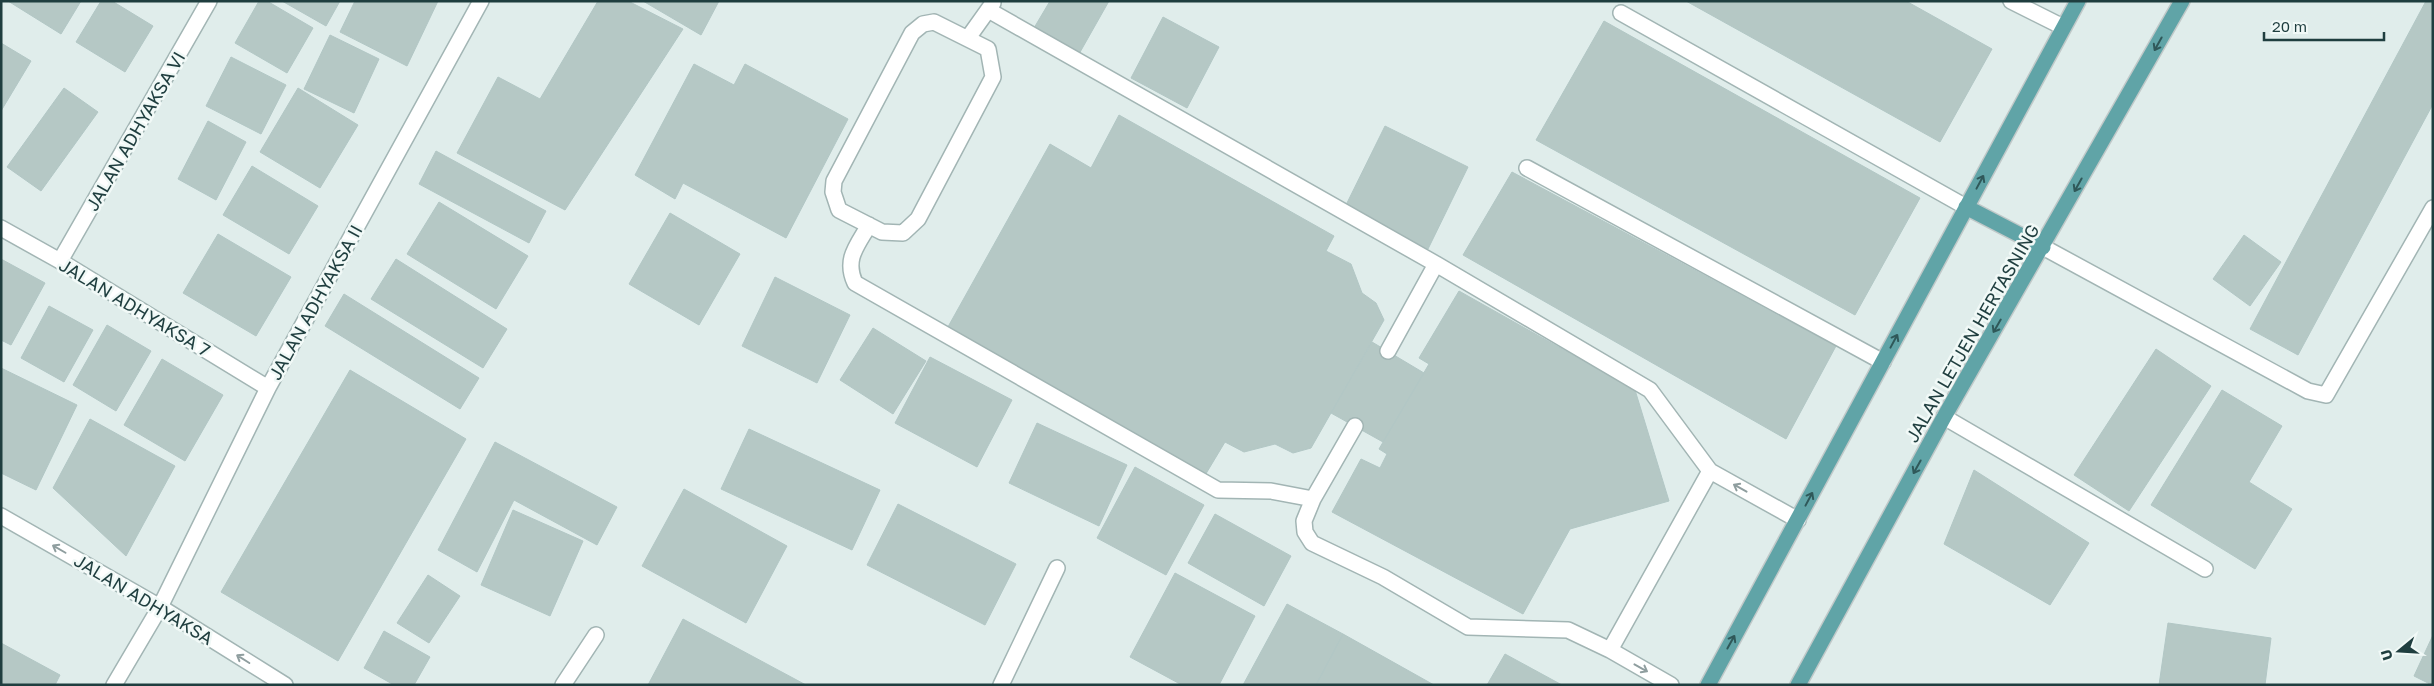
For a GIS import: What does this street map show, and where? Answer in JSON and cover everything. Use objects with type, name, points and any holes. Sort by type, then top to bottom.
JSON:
[{"type":"main road","points":[[1708,685],[2078,1]]},
{"type":"main road","name":"JALAN LETJEN HERTASNING","points":[[1798,685],[1944,418],[2182,1]]},
{"type":"main road","points":[[1966,207],[2043,247]]},
{"type":"street","name":"JALAN ADHYAKSA VI","points":[[60,261],[209,1]]},
{"type":"street","name":"JALAN ADHYAKSA II","points":[[114,685],[160,607],[268,388],[481,1]]},
{"type":"street","points":[[2011,1],[2063,27]]},
{"type":"street","points":[[968,38],[992,6],[1650,390],[1710,471],[1798,520]]},
{"type":"street","points":[[1620,13],[1966,207]]},
{"type":"street","points":[[934,22],[988,49],[993,77],[918,218],[903,232],[882,232],[869,226],[839,210],[832,192],[834,181],[912,33],[923,24],[934,22]]},
{"type":"street","points":[[1527,168],[1883,362]]},
{"type":"street","points":[[2043,247],[2308,392],[2326,395],[2433,208]]},
{"type":"street","points":[[869,226],[850,259],[850,272],[855,283],[1218,490],[1271,491],[1312,499]]},
{"type":"street","name":"JALAN ADHYAKSA 7","points":[[1,228],[60,261],[268,388]]},
{"type":"street","points":[[1388,350],[1436,264]]},
{"type":"street","points":[[1944,418],[2205,569]]},
{"type":"street","points":[[1355,426],[1312,499],[1304,521],[1304,532],[1312,543],[1383,577],[1468,627],[1568,630],[1610,650],[1671,685]]},
{"type":"street","points":[[1610,650],[1710,471]]},
{"type":"street","name":"JALAN ADHYAKSA","points":[[1,516],[160,607],[285,685]]},
{"type":"street","points":[[1001,685],[1058,568]]},
{"type":"street","points":[[568,682],[596,634]]},
{"type":"building","points":[[8,1],[81,1],[61,34]]},
{"type":"building","points":[[101,1],[112,1],[153,26],[125,72],[76,42]]},
{"type":"building","points":[[259,1],[267,1],[313,28],[287,73],[235,43]]},
{"type":"building","points":[[282,1],[340,1],[326,26]]},
{"type":"building","points":[[355,1],[438,1],[407,66],[340,32]]},
{"type":"building","points":[[598,1],[628,1],[683,29],[565,210],[457,153],[498,77],[540,99]]},
{"type":"building","points":[[643,1],[719,1],[701,35]]},
{"type":"building","points":[[1050,1],[1109,1],[1079,54],[1034,28]]},
{"type":"building","points":[[1686,1],[1906,1],[1992,49],[1940,142]]},
{"type":"building","points":[[2426,1],[2433,1],[2433,104],[2298,355],[2250,329]]},
{"type":"building","points":[[1163,17],[1219,47],[1187,108],[1131,78]]},
{"type":"building","points":[[1604,21],[1920,198],[1855,315],[1536,140]]},
{"type":"building","points":[[330,35],[379,59],[354,113],[304,89]]},
{"type":"building","points":[[1,43],[31,61],[1,111]]},
{"type":"building","points":[[231,57],[286,85],[261,134],[206,106]]},
{"type":"building","points":[[694,64],[734,85],[745,64],[848,119],[786,238],[683,183],[675,199],[635,175]]},
{"type":"building","points":[[64,88],[98,112],[41,191],[7,167]]},
{"type":"building","points":[[298,88],[358,125],[320,188],[260,152]]},
{"type":"building","points":[[1119,115],[1334,236],[1326,251],[1351,264],[1362,293],[1376,303],[1384,320],[1311,448],[1293,453],[1275,444],[1244,452],[1225,442],[1204,477],[944,334],[1050,144],[1091,168]]},
{"type":"building","points":[[208,121],[246,142],[216,200],[178,179]]},
{"type":"building","points":[[1385,126],[1468,167],[1428,249],[1345,207]]},
{"type":"building","points":[[436,151],[546,211],[529,243],[419,184]]},
{"type":"building","points":[[252,166],[318,206],[289,254],[223,215]]},
{"type":"building","points":[[1512,172],[1836,346],[1786,439],[1463,255]]},
{"type":"building","points":[[439,202],[528,256],[496,309],[407,254]]},
{"type":"building","points":[[670,213],[740,254],[699,325],[629,284]]},
{"type":"building","points":[[218,234],[291,277],[256,336],[183,293]]},
{"type":"building","points":[[2244,235],[2281,262],[2250,306],[2213,279]]},
{"type":"building","points":[[1,259],[45,283],[11,345],[1,340]]},
{"type":"building","points":[[396,259],[507,329],[483,368],[371,299]]},
{"type":"building","points":[[775,277],[850,315],[817,383],[742,346]]},
{"type":"building","points":[[1459,291],[1635,390],[1669,501],[1570,529],[1523,614],[1332,512],[1361,459],[1380,468],[1387,454],[1379,449],[1429,364],[1419,358]]},
{"type":"building","points":[[344,294],[479,378],[460,409],[325,326]]},
{"type":"building","points":[[49,306],[93,330],[64,382],[21,358]]},
{"type":"building","points":[[107,325],[151,351],[116,411],[73,385]]},
{"type":"building","points":[[873,328],[926,361],[893,414],[840,380]]},
{"type":"building","points":[[1372,342],[1424,373],[1383,442],[1331,413]]},
{"type":"building","points":[[2156,349],[2211,386],[2129,511],[2074,475]]},
{"type":"building","points":[[930,357],[1012,400],[977,467],[895,423]]},
{"type":"building","points":[[162,359],[223,395],[185,461],[124,425]]},
{"type":"building","points":[[1,368],[77,405],[36,490],[1,473]]},
{"type":"building","points":[[350,370],[466,439],[338,661],[221,592]]},
{"type":"building","points":[[2222,390],[2282,426],[2249,482],[2292,509],[2255,569],[2151,505]]},
{"type":"building","points":[[90,419],[175,466],[126,556],[53,488]]},
{"type":"building","points":[[1037,423],[1127,465],[1099,526],[1009,483]]},
{"type":"building","points":[[749,429],[880,490],[852,550],[721,489]]},
{"type":"building","points":[[495,442],[617,507],[597,545],[514,500],[477,572],[438,550]]},
{"type":"building","points":[[1135,467],[1204,505],[1166,575],[1097,538]]},
{"type":"building","points":[[1974,470],[2089,543],[2050,605],[1944,544]]},
{"type":"building","points":[[684,489],[787,546],[746,623],[642,566]]},
{"type":"building","points":[[898,504],[1016,564],[985,625],[867,565]]},
{"type":"building","points":[[513,510],[583,541],[550,616],[481,585]]},
{"type":"building","points":[[1215,514],[1291,556],[1264,606],[1188,563]]},
{"type":"building","points":[[1175,573],[1255,616],[1219,685],[1182,685],[1130,657]]},
{"type":"building","points":[[428,575],[460,596],[429,643],[397,623]]},
{"type":"building","points":[[1287,604],[1343,634],[1316,685],[1243,685]]},
{"type":"building","points":[[683,619],[806,685],[648,685]]},
{"type":"building","points":[[2168,623],[2271,638],[2265,685],[2159,685]]},
{"type":"building","points":[[384,631],[430,657],[414,685],[394,685],[364,668]]},
{"type":"building","points":[[1343,634],[1434,685],[1316,685]]},
{"type":"building","points":[[2433,635],[2433,685],[2432,685],[2414,676]]},
{"type":"building","points":[[1,643],[60,675],[55,685],[1,685]]},
{"type":"building","points":[[1505,654],[1562,685],[1487,685]]}]
